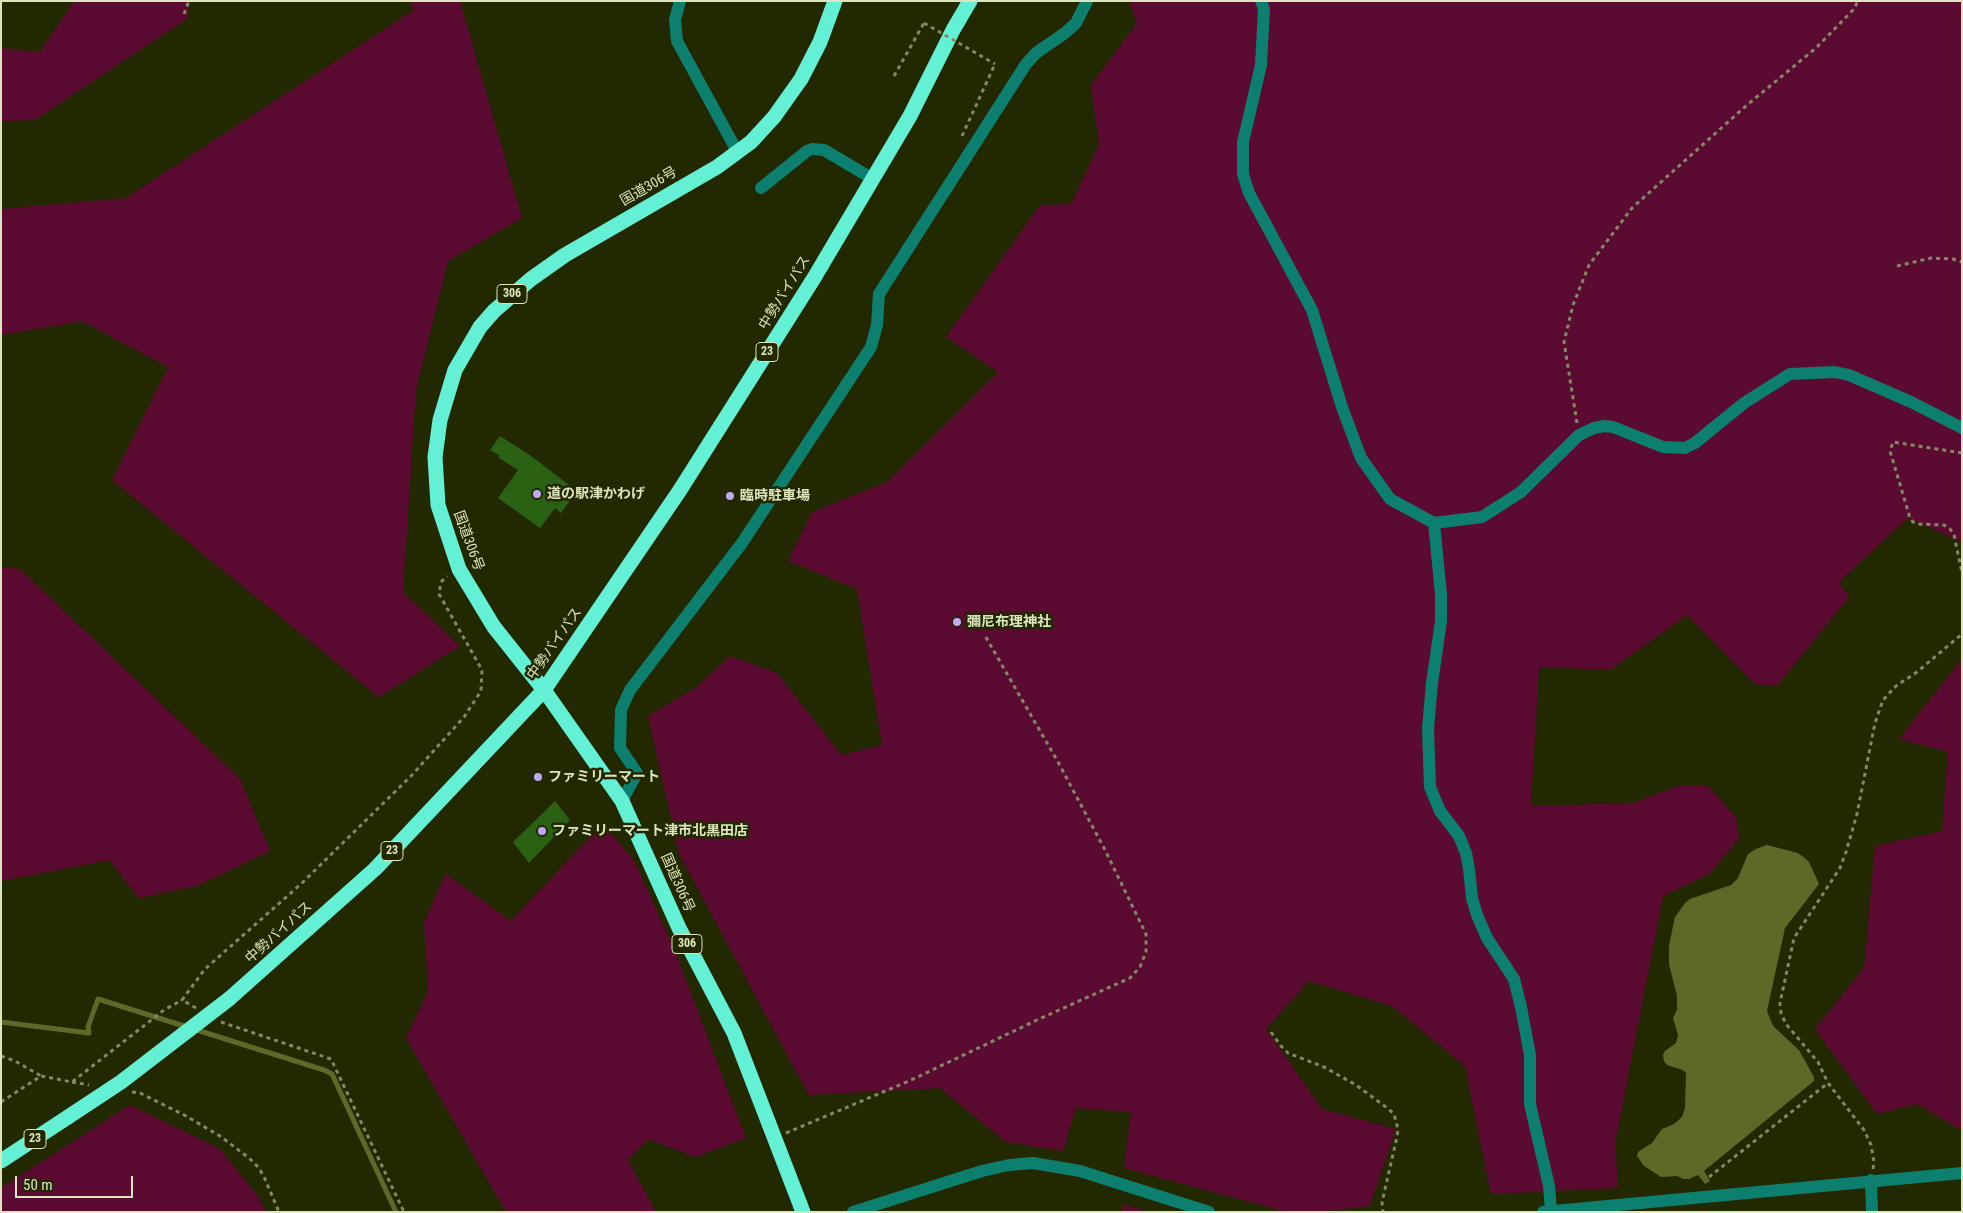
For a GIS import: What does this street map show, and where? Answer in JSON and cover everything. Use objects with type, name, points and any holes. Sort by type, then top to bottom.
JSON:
[{"type":"highway","name":"国道306号","points":[[803,1212],[734,1033],[679,928],[622,801],[544,690],[494,628],[459,569],[438,505],[435,457],[437,436],[446,396],[455,370],[480,327],[510,296],[565,255],[717,167],[751,142],[763,130],[802,79],[820,42],[835,1]]},
{"type":"highway","name":"中勢バイパス","points":[[1,1161],[121,1082],[229,1000],[375,869],[544,690],[680,490],[814,278],[910,116],[952,30],[970,1]]},
{"type":"street","points":[[680,1],[676,20],[677,41],[738,153]]},
{"type":"street","points":[[622,801],[637,773],[620,748],[621,710],[630,690],[742,543],[866,354],[875,336],[879,294],[1026,64],[1036,53],[1066,33],[1076,23],[1087,1]]},
{"type":"street","points":[[1261,1],[1264,10],[1261,65],[1243,142],[1243,174],[1249,193],[1312,310],[1342,407],[1361,458],[1390,500],[1434,523],[1482,517],[1521,492],[1578,436],[1594,428],[1613,427],[1663,447],[1685,448],[1695,443],[1744,403],[1790,374],[1835,372],[1849,375],[1882,388],[1962,428]]},
{"type":"street","points":[[761,188],[807,150],[812,149],[824,150],[873,179]]},
{"type":"street","points":[[1434,523],[1442,621],[1432,683],[1428,728],[1430,787],[1440,811],[1459,836],[1466,853],[1472,898],[1487,938],[1514,979],[1530,1055],[1530,1104],[1549,1186],[1547,1211],[1962,1173]]},
{"type":"street","points":[[853,1212],[982,1170],[1033,1163],[1080,1171],[1209,1212]]},
{"type":"street","points":[[1871,1180],[1872,1212]]},
{"type":"path","points":[[184,14],[189,1]]},
{"type":"path","points":[[1578,436],[1564,342],[1573,305],[1589,266],[1632,208],[1747,105],[1816,48],[1854,10],[1858,1]]},
{"type":"path","points":[[894,76],[924,23],[995,64],[962,137]]},
{"type":"path","points":[[1897,266],[1932,258],[1953,259],[1962,262]]},
{"type":"path","points":[[1962,453],[1893,442],[1890,451],[1910,518],[1918,524],[1938,524],[1950,529],[1954,535],[1962,573]]},
{"type":"path","points":[[72,1082],[164,1010],[182,1000],[205,969],[301,884],[412,774],[464,717],[481,691],[482,670],[439,594],[441,582],[459,569]]},
{"type":"path","points":[[774,1137],[909,1082],[1130,978],[1140,967],[1146,952],[1146,934],[1104,848],[1058,762],[984,634]]},
{"type":"path","points":[[1871,1180],[1874,1162],[1871,1145],[1864,1130],[1828,1083],[1818,1062],[1786,1024],[1781,1012],[1780,1003],[1794,938],[1840,868],[1846,852],[1857,814],[1876,723],[1883,700],[1896,686],[1917,672],[1962,634]]},
{"type":"path","points":[[182,1000],[204,1012]]},
{"type":"path","points":[[218,1021],[331,1059],[404,1212]]},
{"type":"path","points":[[1271,1032],[1288,1053],[1324,1067],[1356,1085],[1386,1106],[1394,1114],[1398,1128],[1397,1137],[1382,1202],[1383,1212]]},
{"type":"path","points":[[1,1056],[15,1061],[41,1076],[92,1085]]},
{"type":"path","points":[[1,1102],[41,1076]]},
{"type":"path","points":[[1709,1177],[1828,1083]]},
{"type":"path","points":[[130,1091],[140,1093],[186,1116],[220,1136],[249,1158],[259,1168],[279,1212]]},
{"type":"shaded area","points":[[74,1],[189,1],[188,18],[35,120],[1,121],[1,48],[40,52]]},
{"type":"shaded area","points":[[410,1],[460,1],[522,218],[448,261],[416,390],[403,592],[460,646],[379,697],[112,480],[168,367],[82,321],[1,335],[1,209],[126,198],[414,10]]},
{"type":"shaded area","points":[[1129,1],[1962,1],[1962,542],[1908,518],[1839,582],[1849,597],[1777,686],[1755,684],[1687,615],[1610,670],[1539,667],[1531,806],[1633,803],[1678,786],[1708,786],[1736,817],[1739,839],[1709,874],[1663,896],[1615,1144],[1618,1188],[1491,1194],[1465,1066],[1392,1006],[1309,981],[1266,1029],[1322,1109],[1396,1129],[1370,1206],[1319,1212],[1287,1212],[1124,1168],[1131,1112],[1076,1108],[1063,1151],[1006,1142],[940,1088],[809,1095],[679,854],[648,716],[697,687],[730,656],[777,673],[841,755],[882,745],[857,589],[788,561],[812,512],[887,482],[998,372],[946,337],[1040,205],[1071,204],[1099,145],[1091,85],[1137,23]]},
{"type":"shaded area","points":[[1,567],[20,569],[240,779],[270,851],[197,886],[139,898],[109,860],[1,881]]},
{"type":"shaded area","points":[[1961,660],[1962,1127],[1959,1129],[1917,1104],[1877,1114],[1815,1029],[1864,968],[1875,846],[1942,831],[1948,752],[1899,739]]},
{"type":"shaded area","points":[[603,823],[635,862],[675,951],[746,1138],[695,1157],[648,1139],[628,1160],[656,1212],[506,1212],[406,1038],[428,991],[424,922],[446,874],[511,921]]},
{"type":"shaded area","points":[[1767,845],[1798,853],[1806,859],[1819,884],[1785,928],[1767,1011],[1773,1026],[1799,1050],[1814,1077],[1814,1081],[1704,1171],[1710,1181],[1705,1184],[1698,1175],[1689,1179],[1677,1176],[1661,1177],[1644,1166],[1637,1156],[1638,1152],[1652,1143],[1662,1129],[1674,1124],[1682,1117],[1685,1108],[1686,1073],[1683,1070],[1667,1065],[1663,1055],[1665,1051],[1676,1043],[1678,1035],[1673,1018],[1677,1010],[1677,996],[1669,964],[1669,946],[1675,917],[1690,899],[1731,885],[1738,878],[1748,854]]},
{"type":"shaded area","points":[[130,1105],[220,1149],[257,1195],[266,1212],[1,1212],[1,1188]]},
{"type":"shaded area","points":[[1123,1204],[1147,1212],[1122,1212]]},
{"type":"building","name":"道の駅津かわげ","points":[[500,436],[531,456],[577,491],[561,513],[555,508],[540,528],[498,498],[518,470],[490,450]]},
{"type":"building","name":"ファミリーマート津市北黒田店","points":[[555,801],[570,820],[529,863],[513,842]]},
{"type":"waterway","points":[[1,1022],[89,1033],[88,1027],[98,999],[324,1070],[332,1074],[396,1212]]},
{"type":"place","name":"道の駅津かわげ","points":[[537,494]]},
{"type":"place","name":"臨時駐車場","points":[[730,496]]},
{"type":"place","name":"彌尼布理神社","points":[[957,622]]},
{"type":"place","name":"ファミリーマート","points":[[538,777]]},
{"type":"place","name":"ファミリーマート津市北黒田店","points":[[542,831]]}]
